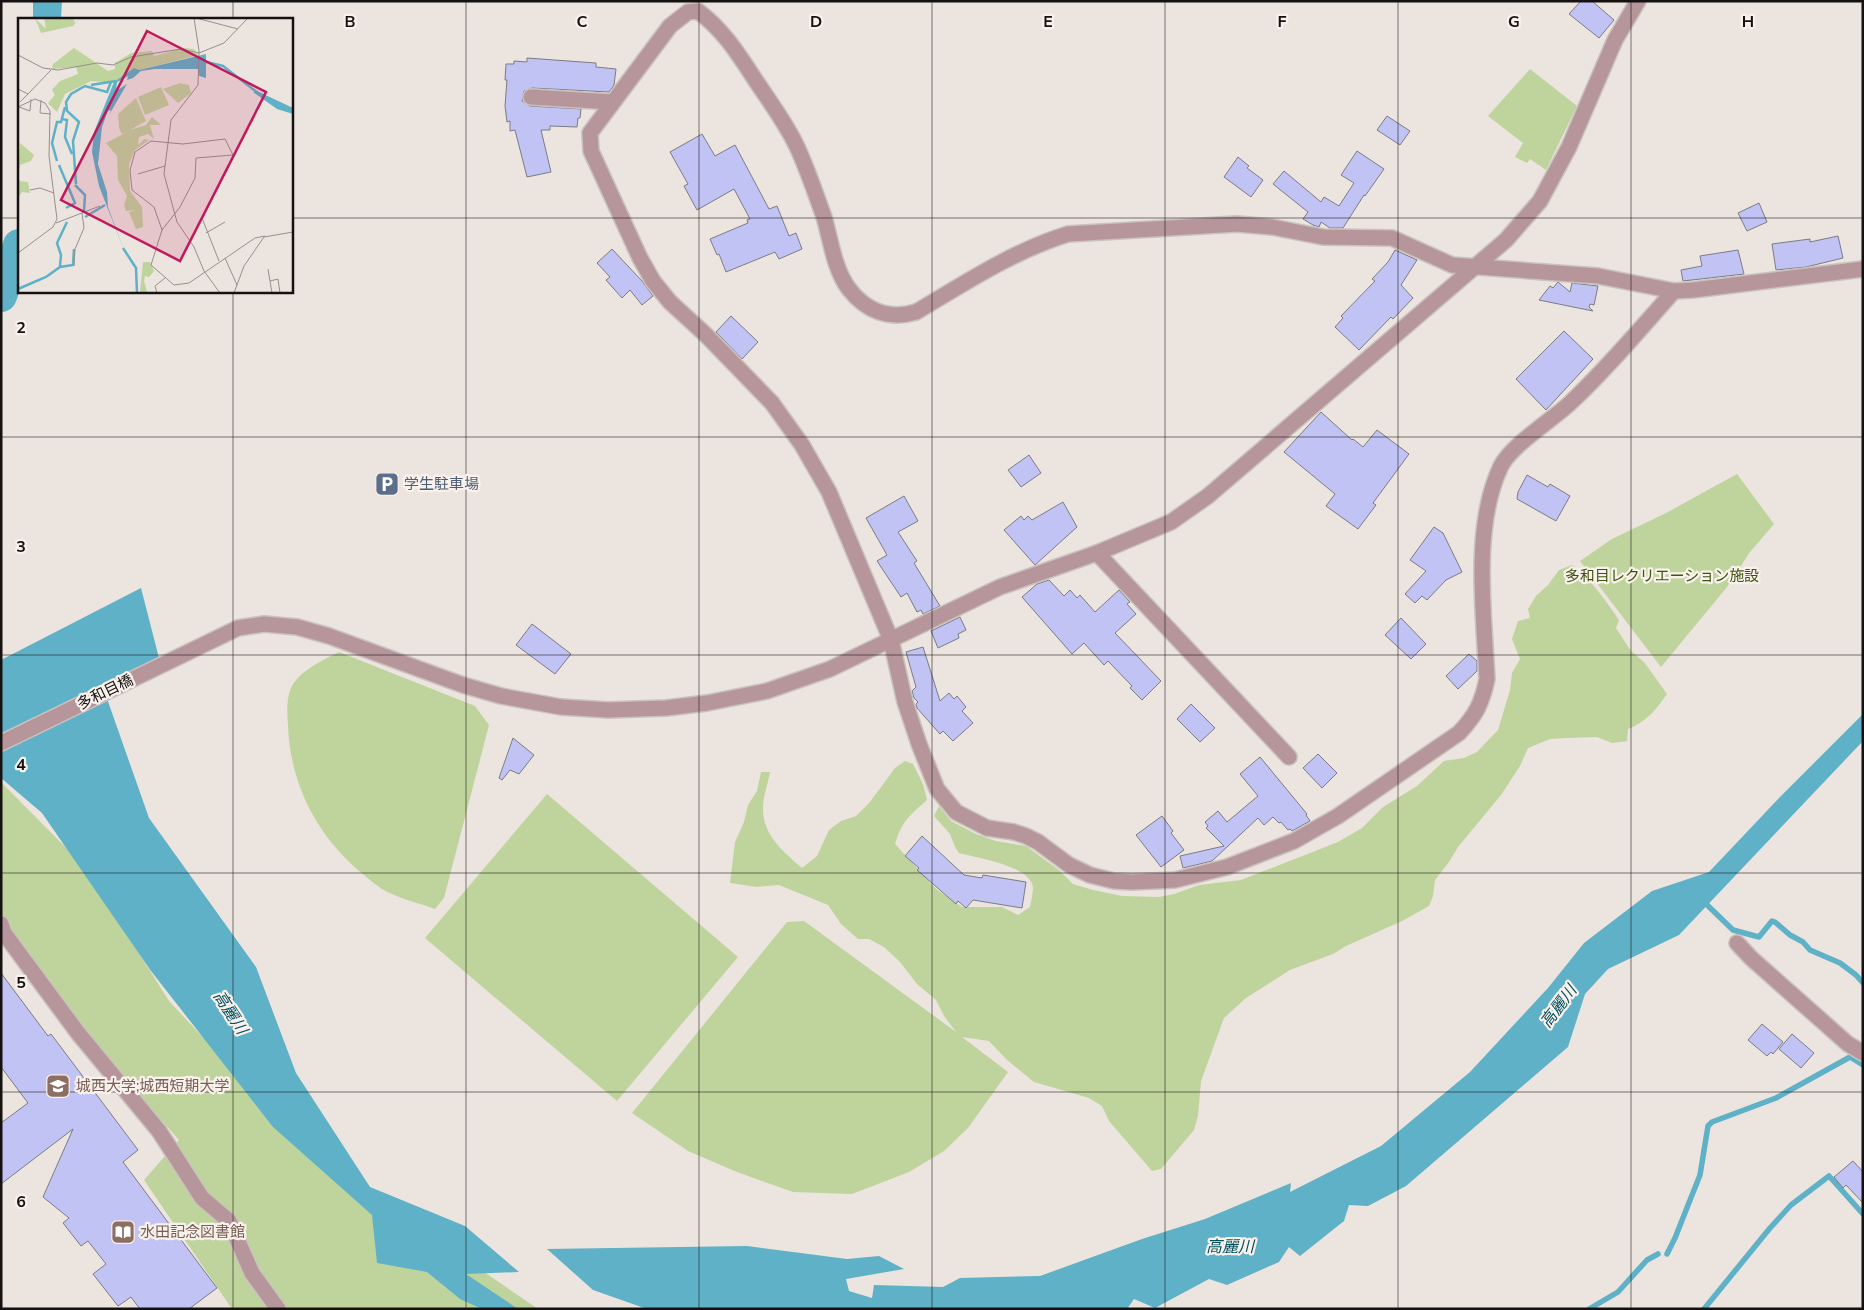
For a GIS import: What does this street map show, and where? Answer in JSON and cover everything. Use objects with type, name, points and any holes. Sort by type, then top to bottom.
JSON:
[{"type":"street","name":"多和目橋","points":[[1,743],[238,628],[264,624],[297,627],[328,636],[463,685],[501,696],[561,707],[608,710],[666,708],[707,703],[767,691],[830,669],[1000,587],[1097,553],[1171,522],[1208,496],[1506,240],[1540,201],[1570,147],[1615,40],[1638,1]]},
{"type":"street","points":[[1674,291],[1606,368],[1567,405],[1525,440],[1502,464],[1492,488],[1481,555],[1488,679],[1483,698],[1475,716],[1459,733],[1338,816],[1294,842],[1227,867],[1175,880],[1114,881],[1090,875],[1069,865],[1038,842],[1026,836],[1014,832],[987,828],[956,812],[937,789],[905,702],[891,640],[829,492],[802,445],[772,402],[706,334],[670,302],[653,281],[640,258],[591,151],[590,133],[670,26],[688,12],[698,11],[728,38],[786,127],[798,149],[824,218],[835,261],[849,288],[864,303],[887,316],[904,316],[916,312],[1003,261],[1043,242],[1068,234],[1237,224],[1272,226],[1323,237],[1392,238],[1452,265],[1598,276],[1674,291],[1863,269]]},
{"type":"street","points":[[531,96],[612,102]]},
{"type":"street","points":[[1097,553],[1289,758]]},
{"type":"street","points":[[1,924],[4,933],[78,1033],[159,1131],[202,1198],[229,1221],[252,1273],[278,1309]]},
{"type":"street","points":[[1737,943],[1750,958],[1848,1044],[1863,1053]]},
{"type":"green space","points":[[1530,69],[1577,106],[1546,170],[1530,159],[1527,163],[1515,157],[1523,143],[1488,116]]},
{"type":"green space","name":"多和目レクリエーション施設","points":[[1737,474],[1774,524],[1750,552],[1727,587],[1661,667],[1580,561],[1612,539],[1666,513]]},
{"type":"green space","points":[[1572,565],[1586,577],[1603,598],[1619,620],[1616,628],[1631,651],[1644,662],[1667,694],[1650,715],[1628,729],[1627,741],[1612,743],[1597,737],[1550,739],[1528,748],[1520,766],[1501,795],[1458,847],[1435,880],[1433,896],[1429,906],[1333,954],[1290,970],[1246,998],[1224,1018],[1201,1081],[1198,1116],[1194,1130],[1161,1169],[1152,1171],[1109,1121],[1102,1106],[1089,1098],[1034,1082],[1007,1060],[989,1041],[962,1037],[1008,1072],[968,1128],[944,1151],[909,1172],[852,1194],[793,1192],[737,1172],[688,1151],[632,1113],[787,922],[804,921],[956,1032],[944,1016],[936,1000],[917,984],[900,962],[884,947],[869,939],[858,939],[841,924],[828,905],[779,885],[757,887],[730,883],[735,842],[744,822],[748,805],[757,791],[761,772],[770,772],[763,803],[766,826],[775,842],[802,868],[817,856],[829,830],[841,821],[856,816],[870,802],[895,768],[905,761],[913,764],[923,784],[927,800],[907,819],[900,830],[895,844],[936,889],[962,907],[1002,907],[1018,915],[1030,907],[1033,887],[1029,879],[1013,868],[959,853],[950,834],[934,816],[939,806],[951,821],[976,834],[996,841],[1026,846],[1059,870],[1073,884],[1093,890],[1122,896],[1159,897],[1199,885],[1241,880],[1338,842],[1362,828],[1383,807],[1417,786],[1444,761],[1464,758],[1477,752],[1498,730],[1510,690],[1512,673],[1520,659],[1512,639],[1518,621],[1530,618],[1528,609],[1536,596],[1548,585],[1559,570]]},
{"type":"green space","points":[[339,652],[475,706],[489,725],[444,898],[435,909],[388,892],[366,877],[333,844],[320,827],[301,789],[294,769],[290,747],[287,715],[289,694],[293,684],[302,674],[314,665]]},
{"type":"green space","points":[[1,782],[84,866],[169,1001],[280,1120],[458,1254],[538,1309],[232,1309],[144,1180],[179,1140],[1,939]]},
{"type":"green space","points":[[547,794],[738,957],[617,1101],[425,938]]},
{"type":"water","points":[[33,1],[62,1],[61,18],[33,18]]},
{"type":"water","name":"高麗川","points":[[141,588],[159,658],[105,693],[149,818],[256,967],[296,1073],[370,1187],[465,1226],[519,1272],[466,1274],[518,1309],[482,1309],[460,1299],[427,1272],[377,1263],[372,1215],[273,1127],[151,971],[42,813],[1,778],[1,660]]},
{"type":"water","name":"高麗川","points":[[1863,714],[1863,741],[1679,935],[1608,969],[1585,994],[1568,1047],[1406,1186],[1368,1206],[1349,1205],[1344,1221],[1300,1256],[1289,1247],[1279,1262],[1227,1285],[1209,1279],[1155,1308],[1134,1299],[1127,1309],[647,1309],[593,1290],[547,1249],[747,1246],[847,1259],[879,1256],[904,1269],[846,1279],[849,1291],[872,1298],[874,1285],[943,1287],[960,1278],[1040,1276],[1142,1239],[1205,1219],[1291,1183],[1290,1192],[1381,1146],[1470,1072],[1548,988],[1584,943],[1652,891],[1709,872],[1780,797]]},
{"type":"building","points":[[1581,1],[1592,1],[1614,20],[1599,38],[1569,14]]},
{"type":"building","points":[[527,58],[596,63],[596,67],[616,69],[614,85],[609,92],[532,88],[524,91],[522,101],[530,106],[581,109],[577,127],[550,126],[550,130],[541,130],[551,172],[527,177],[515,130],[510,131],[510,121],[507,122],[505,106],[507,80],[505,80],[506,64],[514,64],[514,61],[527,62]]},
{"type":"building","points":[[1387,116],[1410,131],[1400,145],[1377,130]]},
{"type":"building","points":[[702,134],[715,156],[735,145],[769,209],[777,206],[789,236],[796,233],[802,249],[779,259],[775,252],[726,272],[719,254],[717,255],[710,239],[748,223],[747,220],[750,219],[734,189],[697,210],[684,186],[688,184],[670,152]]},
{"type":"building","points":[[1357,151],[1384,169],[1364,195],[1343,228],[1330,228],[1321,222],[1319,227],[1303,219],[1308,212],[1273,184],[1284,171],[1321,202],[1324,197],[1339,206],[1354,183],[1341,175]]},
{"type":"building","points":[[1238,157],[1249,166],[1247,168],[1263,180],[1251,197],[1224,177]]},
{"type":"building","points":[[1759,203],[1767,222],[1747,231],[1738,213]]},
{"type":"building","points":[[1838,236],[1843,258],[1806,267],[1776,270],[1772,244],[1810,239],[1810,242]]},
{"type":"building","points":[[612,249],[642,281],[653,296],[642,305],[630,290],[622,298],[606,280],[610,277],[597,263]]},
{"type":"building","points":[[1395,250],[1417,260],[1401,285],[1413,298],[1393,319],[1391,317],[1359,350],[1335,327],[1343,318],[1341,316],[1375,281],[1372,279],[1388,262]]},
{"type":"building","points":[[1738,250],[1744,274],[1683,281],[1681,270],[1702,266],[1700,256]]},
{"type":"building","points":[[1558,282],[1570,292],[1572,283],[1598,286],[1594,305],[1590,304],[1589,307],[1593,311],[1539,300],[1550,286],[1553,288]]},
{"type":"building","points":[[731,316],[758,342],[742,359],[716,332]]},
{"type":"building","points":[[1564,331],[1593,359],[1546,410],[1516,379]]},
{"type":"building","points":[[1321,412],[1352,440],[1363,447],[1377,430],[1409,454],[1373,503],[1376,505],[1358,529],[1326,506],[1335,494],[1284,452]]},
{"type":"building","points":[[1029,455],[1041,473],[1021,487],[1008,470]]},
{"type":"building","points":[[1527,475],[1548,487],[1550,484],[1570,496],[1556,521],[1517,499],[1518,492]]},
{"type":"building","points":[[904,496],[918,521],[898,532],[917,561],[914,563],[940,606],[923,614],[921,610],[917,612],[907,593],[901,597],[877,561],[887,555],[866,518]]},
{"type":"building","points":[[1063,502],[1077,527],[1035,565],[1004,530],[1021,516],[1024,520],[1028,516],[1032,520]]},
{"type":"building","points":[[1434,527],[1443,533],[1462,572],[1446,580],[1427,600],[1422,596],[1415,603],[1405,594],[1426,571],[1410,560]]},
{"type":"building","points":[[1049,580],[1064,596],[1070,590],[1077,598],[1080,595],[1095,612],[1119,590],[1130,602],[1127,604],[1136,614],[1115,633],[1161,681],[1142,700],[1130,688],[1132,686],[1108,661],[1104,665],[1084,643],[1072,654],[1022,597],[1037,584]]},
{"type":"building","points":[[960,617],[966,630],[958,634],[959,638],[938,648],[931,631]]},
{"type":"building","points":[[1401,618],[1426,644],[1411,659],[1385,635]]},
{"type":"building","points":[[532,624],[571,654],[555,674],[516,645]]},
{"type":"building","points":[[923,647],[940,701],[949,693],[954,699],[957,696],[966,707],[962,711],[973,723],[953,741],[943,731],[940,734],[917,708],[916,704],[918,702],[914,698],[912,691],[916,687],[906,652]]},
{"type":"building","points":[[1469,654],[1477,661],[1477,671],[1458,689],[1446,676]]},
{"type":"building","points":[[1191,704],[1215,728],[1200,742],[1177,719]]},
{"type":"building","points":[[513,738],[534,755],[519,774],[510,770],[502,780],[499,778]]},
{"type":"building","points":[[1318,754],[1337,773],[1322,788],[1303,768]]},
{"type":"building","points":[[1260,757],[1307,814],[1310,821],[1292,831],[1288,830],[1273,817],[1264,825],[1258,818],[1212,861],[1183,868],[1180,856],[1224,846],[1206,828],[1208,826],[1205,822],[1218,811],[1227,822],[1258,796],[1240,774]]},
{"type":"building","points":[[1162,816],[1173,831],[1171,833],[1184,850],[1161,867],[1136,835]]},
{"type":"building","points":[[922,836],[964,875],[982,878],[983,875],[1026,882],[1022,908],[973,900],[966,908],[958,901],[956,904],[917,870],[919,868],[905,856]]},
{"type":"building","points":[[1,973],[48,1036],[51,1034],[138,1150],[123,1162],[217,1288],[189,1309],[140,1309],[131,1297],[118,1306],[93,1274],[106,1264],[88,1241],[81,1246],[63,1223],[69,1218],[43,1197],[73,1129],[1,1184],[1,1123],[28,1103],[1,1067]]},
{"type":"building","points":[[1762,1024],[1783,1042],[1773,1054],[1771,1052],[1767,1056],[1748,1040]]},
{"type":"building","points":[[1792,1034],[1814,1053],[1801,1068],[1779,1049]]},
{"type":"building","points":[[1853,1161],[1863,1172],[1863,1203],[1846,1185],[1843,1188],[1834,1177]]},
{"type":"waterway","name":"高麗川","points":[[1,296],[18,248]]},
{"type":"waterway","points":[[1703,901],[1733,930],[1759,937],[1772,921],[1775,922],[1790,935],[1803,942],[1810,950],[1840,963],[1863,983]]},
{"type":"waterway","points":[[1667,1254],[1700,1175],[1708,1126],[1712,1122],[1776,1098],[1850,1057],[1863,1065]]},
{"type":"waterway","points":[[1704,1309],[1791,1205],[1829,1176],[1863,1214]]},
{"type":"waterway","points":[[1589,1309],[1618,1292],[1647,1260],[1658,1254]]},
{"type":"place","name":"学生駐車場","points":[[387,484]]},
{"type":"place","name":"城西大学;城西短期大学","points":[[58,1086]]},
{"type":"place","name":"水田記念図書館","points":[[123,1232]]}]
